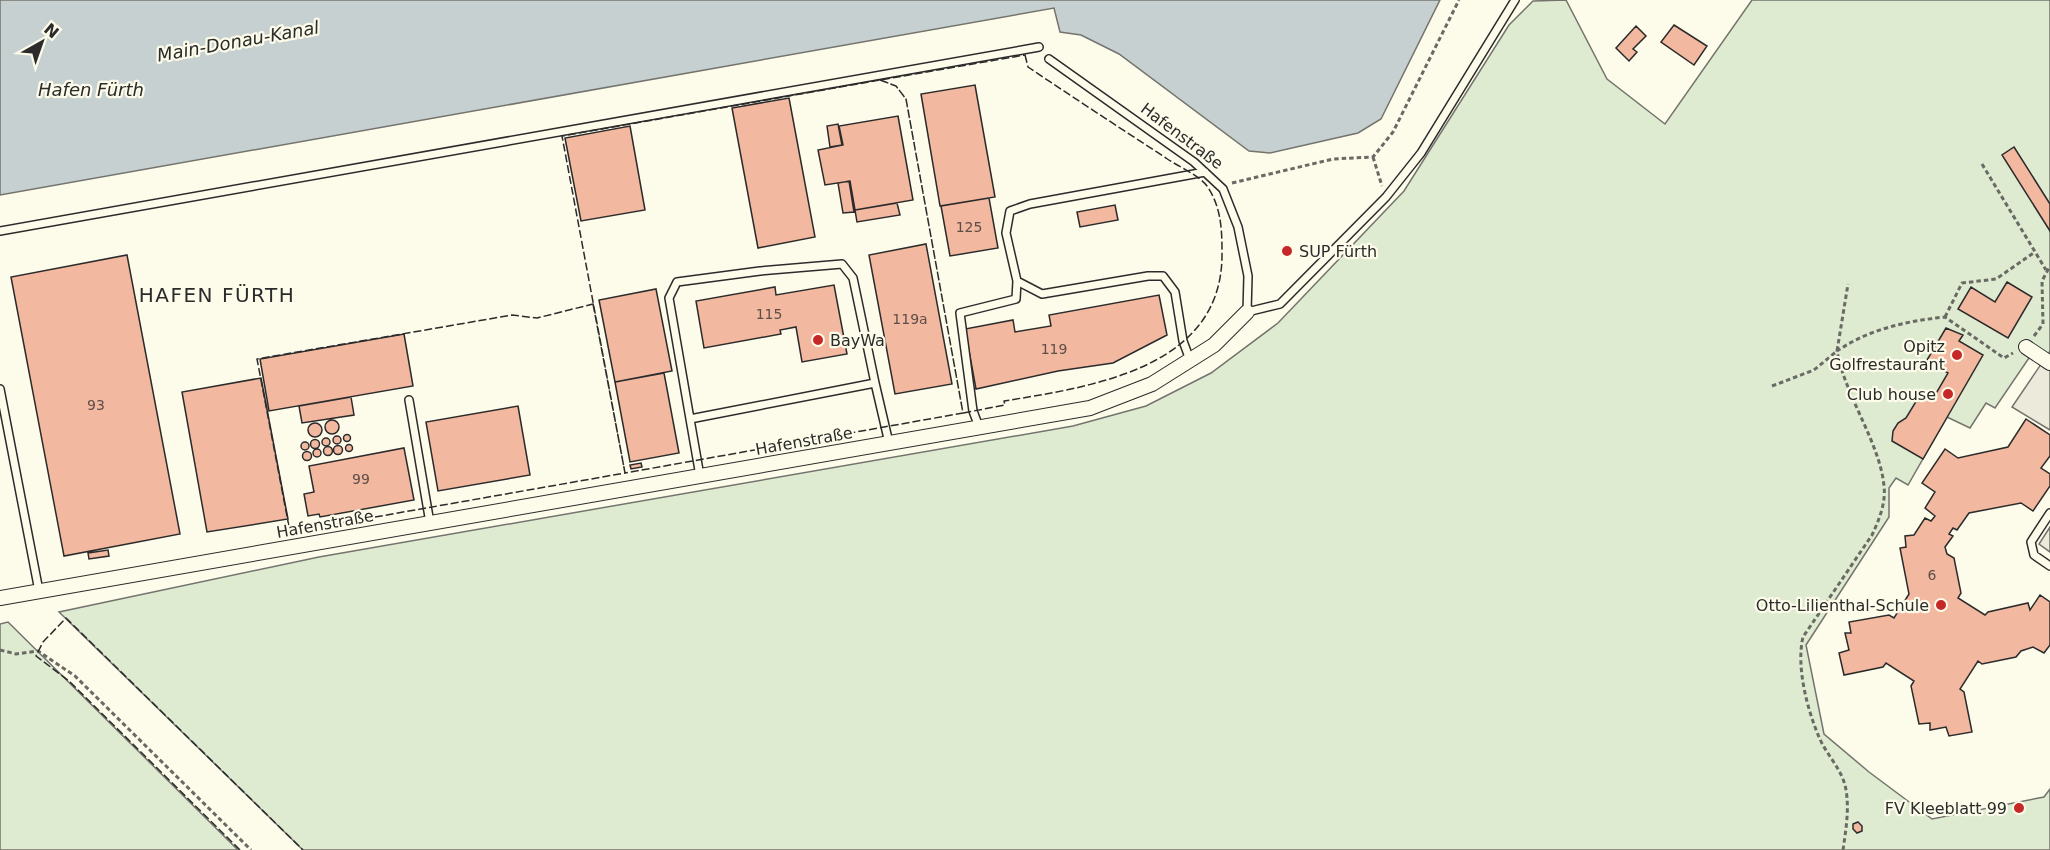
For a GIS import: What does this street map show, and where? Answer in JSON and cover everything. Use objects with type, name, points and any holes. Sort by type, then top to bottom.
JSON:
[{"type":"street","name":"Hafenstraße","points":[[0,598],[1090,408],[1152,384],[1214,345],[1247,312]]},
{"type":"street","points":[[2026,346],[2050,363]]},
{"type":"lane","points":[[1247,312],[1280,304],[1386,196],[1421,153],[1515,0]]},
{"type":"lane","points":[[0,231],[1039,47]]},
{"type":"lane","name":"Hafenstraße","points":[[1049,59],[1205,172],[1223,189],[1238,227],[1248,276],[1247,312]]},
{"type":"lane","points":[[979,427],[974,411],[960,312],[1016,299],[1017,281],[1006,233],[1010,211],[1030,204],[1205,172]]},
{"type":"lane","points":[[700,476],[669,298],[677,282],[760,271],[842,264],[853,278],[889,443]]},
{"type":"lane","points":[[1017,281],[1042,294],[1148,276],[1163,276],[1175,292],[1183,341],[1190,360]]},
{"type":"lane","points":[[690,419],[875,383]]},
{"type":"lane","points":[[0,389],[39,591]]},
{"type":"lane","points":[[409,400],[430,523]]},
{"type":"lane","points":[[2050,513],[2031,542],[2034,555],[2050,566]]},
{"type":"path","points":[[1223,189],[1231,183],[1314,164],[1372,157],[1393,132],[1459,0]]},
{"type":"path","points":[[1372,157],[1386,196]]},
{"type":"path","points":[[1982,164],[2046,270]]},
{"type":"path","points":[[1945,317],[1962,282],[1996,279],[2036,252]]},
{"type":"path","points":[[1772,386],[1814,370],[1854,339],[1910,321],[1945,317],[2004,358],[2026,346],[2043,324],[2042,281],[2050,266]]},
{"type":"path","points":[[1844,850],[1848,817],[1845,787],[1840,772],[1819,737],[1799,653],[1803,638],[1872,535],[1880,517],[1884,486],[1879,465],[1840,369],[1837,351],[1848,284]]},
{"type":"path","points":[[0,650],[16,654],[38,651],[75,676],[251,850]]},
{"type":"green space","points":[[1566,0],[1607,79],[1665,124],[1752,0],[2050,0],[2050,363],[2033,352],[1995,408],[1986,403],[1970,428],[1947,417],[1908,485],[1896,478],[1889,488],[1889,517],[1806,645],[1824,734],[1869,772],[1932,819],[2044,797],[2050,789],[2050,850],[303,850],[59,612],[319,557],[1073,426],[1146,406],[1211,373],[1278,323],[1404,191],[1509,25],[1533,1]]},
{"type":"green space","points":[[8,622],[238,850],[0,850],[0,624]]},
{"type":"shaded area","points":[[2050,351],[2050,430],[2012,407]]},
{"type":"shaded area","points":[[2050,527],[2050,552],[2039,544]]},
{"type":"water","name":"Hafen Fürth","points":[[0,0],[1440,0],[1381,119],[1358,133],[1270,153],[1249,151],[1119,54],[1081,35],[1060,32],[1054,8],[0,195]]},
{"type":"building","points":[[1674,25],[1707,46],[1694,65],[1661,42]]},
{"type":"building","points":[[1636,26],[1646,36],[1633,49],[1637,52],[1629,61],[1616,48]]},
{"type":"building","points":[[975,85],[995,197],[940,206],[921,94]]},
{"type":"building","points":[[789,98],[815,237],[758,248],[732,108]]},
{"type":"building","points":[[898,116],[913,200],[855,210],[850,181],[825,185],[818,150],[843,145],[839,126]]},
{"type":"building","points":[[838,124],[842,145],[830,147],[827,126]]},
{"type":"building","points":[[630,126],[645,210],[581,221],[565,138]]},
{"type":"building","points":[[2014,147],[2050,204],[2050,231],[2002,155]]},
{"type":"building","points":[[849,181],[854,212],[843,213],[838,183]]},
{"type":"building","points":[[989,198],[998,248],[950,256],[941,206]]},
{"type":"building","points":[[897,203],[900,215],[857,222],[855,210]]},
{"type":"building","points":[[1115,205],[1118,220],[1080,227],[1077,212]]},
{"type":"building","points":[[926,244],[952,384],[895,394],[869,255]]},
{"type":"building","points":[[127,255],[180,534],[64,556],[11,277]]},
{"type":"building","points":[[2007,282],[2032,297],[2008,338],[1958,309],[1971,287],[1995,302]]},
{"type":"building","points":[[834,285],[847,354],[802,362],[796,327],[780,330],[781,334],[704,348],[696,301],[775,287],[776,295]]},
{"type":"building","points":[[656,289],[672,371],[615,382],[599,300]]},
{"type":"building","points":[[1159,295],[1167,335],[1113,363],[1058,371],[976,389],[965,329],[1013,320],[1015,332],[1051,326],[1049,315]]},
{"type":"building","name":"Club house","points":[[1946,328],[1963,335],[1959,341],[1983,355],[1923,459],[1892,441],[1893,431],[1898,423],[1906,418],[1923,390],[1934,397],[1948,373],[1927,360]]},
{"type":"building","points":[[404,334],[413,386],[269,411],[260,359]]},
{"type":"building","points":[[664,373],[679,453],[630,462],[615,382]]},
{"type":"building","points":[[261,378],[288,519],[207,532],[182,392]]},
{"type":"building","points":[[351,397],[354,415],[302,423],[299,406]]},
{"type":"building","points":[[518,406],[530,475],[438,491],[426,422]]},
{"type":"building","points":[[2026,419],[2050,435],[2050,456],[2041,468],[2050,474],[2050,486],[2033,511],[2021,503],[1969,513],[1957,530],[1953,528],[1949,534],[1953,536],[1945,547],[1947,554],[1954,558],[1961,593],[1958,598],[1985,615],[1988,612],[2028,603],[2030,610],[2040,595],[2050,602],[2050,645],[2044,653],[2033,647],[2021,651],[2016,657],[1982,664],[1978,661],[1960,689],[1964,692],[1972,732],[1949,736],[1946,727],[1930,730],[1930,723],[1919,724],[1911,686],[1914,681],[1886,663],[1883,667],[1844,675],[1839,653],[1849,650],[1845,633],[1851,633],[1849,622],[1889,615],[1894,618],[1909,594],[1900,548],[1906,547],[1905,536],[1914,535],[1925,518],[1931,521],[1935,516],[1925,508],[1935,492],[1922,483],[1945,449],[1958,458],[2008,447]]},
{"type":"building","points":[[329,420],[335,420],[339,427],[335,434],[329,434],[325,430],[325,424]]},
{"type":"building","points":[[312,423],[318,423],[322,430],[318,437],[312,437],[308,433],[308,427]]},
{"type":"building","points":[[347,435],[350,438],[347,441],[344,438]]},
{"type":"building","points":[[337,436],[341,440],[337,444],[333,440]]},
{"type":"building","points":[[326,438],[330,442],[326,446],[322,442]]},
{"type":"building","points":[[315,440],[319,444],[315,448],[311,444]]},
{"type":"building","points":[[305,442],[309,446],[305,450],[301,446]]},
{"type":"building","points":[[349,445],[352,448],[349,451],[346,448]]},
{"type":"building","points":[[338,446],[342,450],[338,454],[334,450]]},
{"type":"building","points":[[328,447],[332,451],[328,455],[324,451]]},
{"type":"building","points":[[404,448],[414,500],[320,517],[319,514],[308,516],[304,494],[314,492],[309,466]]},
{"type":"building","points":[[317,449],[321,453],[317,457],[313,453]]},
{"type":"building","points":[[307,452],[311,456],[307,460],[303,456]]},
{"type":"building","points":[[641,463],[642,467],[631,469],[630,465]]},
{"type":"building","points":[[108,550],[109,556],[89,559],[88,553]]},
{"type":"building","points":[[1858,822],[1862,826],[1862,831],[1857,833],[1853,829],[1853,824]]},
{"type":"fence","points":[[1025,55],[1028,67],[1193,174],[1207,186],[1216,203],[1221,229],[1222,256],[1216,294],[1200,324],[1175,348],[1145,366],[1111,379],[1004,401],[1005,405],[963,413],[906,99],[896,86],[880,80],[1025,55]]},
{"type":"fence","points":[[880,80],[896,86],[906,99],[963,413],[625,473],[562,136],[880,80]]},
{"type":"fence","points":[[593,304],[625,473],[290,532],[257,359],[512,315],[537,318],[593,304]]},
{"type":"fence","points":[[240,850],[69,681],[36,656],[43,642],[66,618],[303,850]]},
{"type":"place","name":"SUP Fürth","points":[[1287,251]]},
{"type":"place","name":"BayWa","points":[[818,340]]},
{"type":"place","name":"Opitz Golfrestaurant","points":[[1957,355]]},
{"type":"place","name":"Club house","points":[[1948,394]]},
{"type":"place","name":"Otto-Lilienthal-Schule","points":[[1941,605]]},
{"type":"place","name":"FV Kleeblatt 99","points":[[2019,808]]},
{"type":"district","name":"HAFEN FÜRTH","points":[[217,295]]},
{"type":"water label","name":"Main-Donau-Kanal","points":[[238,41]]}]
